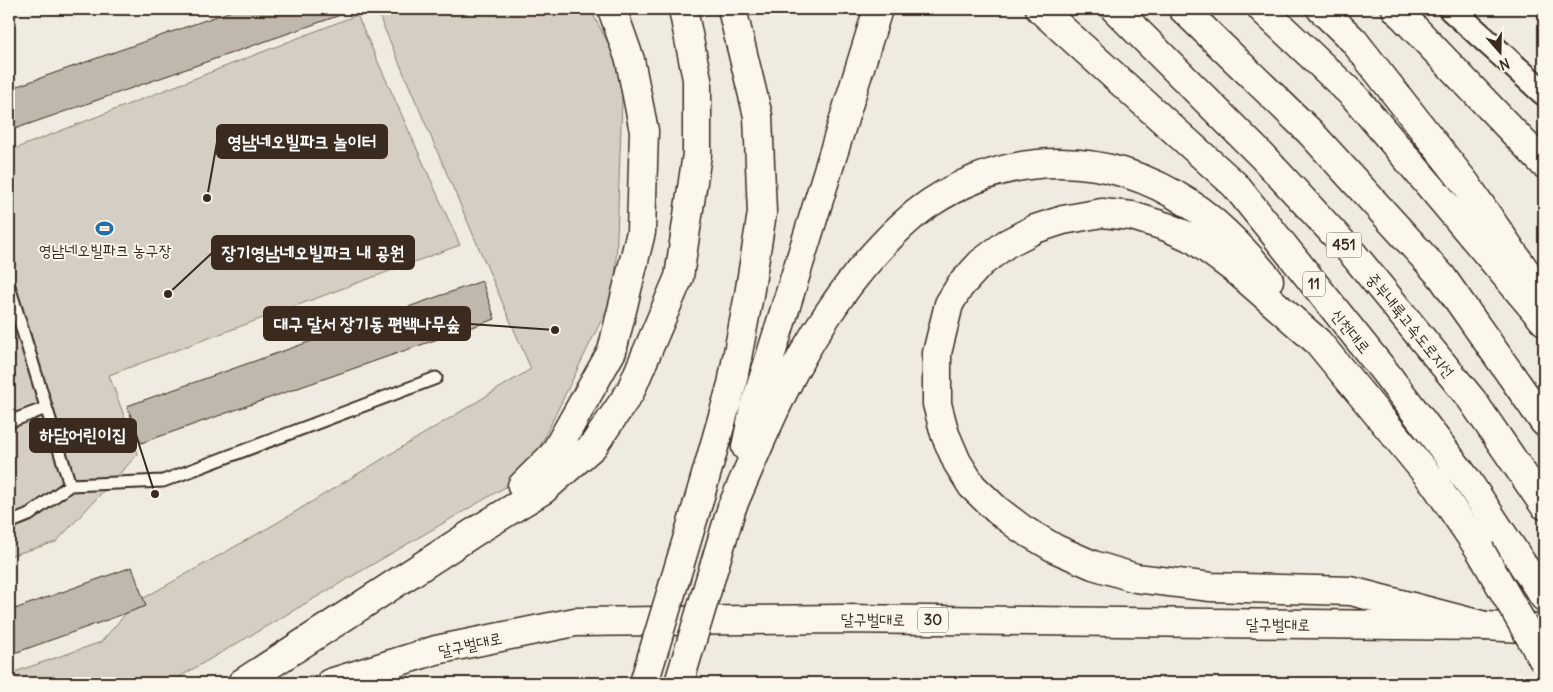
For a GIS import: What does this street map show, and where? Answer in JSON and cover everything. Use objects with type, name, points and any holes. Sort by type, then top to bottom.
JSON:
[{"type":"main road","points":[[476,531],[554,454],[612,350],[641,232],[644,131],[630,60],[612,9]]},
{"type":"main road","points":[[242,683],[476,531],[543,490],[593,446],[630,392],[678,277],[697,154],[697,79],[683,9]]},
{"type":"main road","points":[[644,683],[732,384],[762,213],[758,116],[732,9]]},
{"type":"main road","points":[[679,683],[732,507],[754,409],[878,9]]},
{"type":"main road","name":"신천대로","points":[[1040,9],[1235,185],[1384,371],[1467,480],[1544,597]]},
{"type":"main road","name":"중부내륙고속도로지선","points":[[1115,9],[1262,156],[1353,254],[1472,400],[1544,505]]},
{"type":"main road","points":[[1183,9],[1310,132],[1442,278],[1544,422]]},
{"type":"main road","points":[[1262,9],[1354,96],[1544,321]]},
{"type":"main road","points":[[1321,9],[1354,41],[1466,184],[1544,299]]},
{"type":"main road","points":[[1396,9],[1544,164]]},
{"type":"main road","points":[[732,507],[788,380],[828,314],[861,270],[892,235],[930,204],[968,183],[1010,168],[1048,162],[1086,164],[1123,172],[1162,187],[1191,204],[1219,227],[1259,268],[1435,484],[1480,550],[1544,661]]},
{"type":"main road","points":[[1318,342],[1237,271],[1194,239],[1167,227],[1132,216],[1102,213],[1063,220],[1035,229],[1006,244],[981,263],[960,286],[949,304],[937,354],[937,404],[945,434],[957,462],[972,486],[997,510],[1022,529],[1056,549],[1093,565],[1136,578],[1211,587],[1351,591],[1485,626]]},
{"type":"main road","name":"달구벌대로","points":[[330,683],[436,650],[575,622],[840,619],[1544,628]]},
{"type":"street","points":[[1451,9],[1544,93]]},
{"type":"lane","points":[[9,286],[70,485]]},
{"type":"lane","points":[[9,523],[29,515],[70,485],[163,482],[436,378]]},
{"type":"lane","points":[[9,422],[46,408]]},
{"type":"shaded area","points":[[376,9],[590,9],[623,71],[615,292],[526,475],[169,683],[9,683],[9,674],[101,642],[135,603],[275,524],[531,369]]},
{"type":"shaded area","points":[[357,15],[460,245],[109,375],[138,454],[56,542],[9,556],[9,364],[14,362],[9,343],[9,151]]},
{"type":"building","points":[[237,9],[349,9],[349,12],[9,131],[9,89]]},
{"type":"building","points":[[482,281],[495,319],[141,443],[127,406]]},
{"type":"building","points":[[132,567],[146,606],[9,655],[9,611]]},
{"type":"place","name":"영남네오빌파크 놀이터","points":[[207,198]]},
{"type":"place","name":"영남네오빌파크 농구장","points":[[105,228]]},
{"type":"place","name":"장기영남네오빌파크 내 공원","points":[[168,294]]},
{"type":"place","name":"대구 달서 장기동 편백나무숲","points":[[555,330]]},
{"type":"place","name":"하담어린이집","points":[[155,494]]}]
